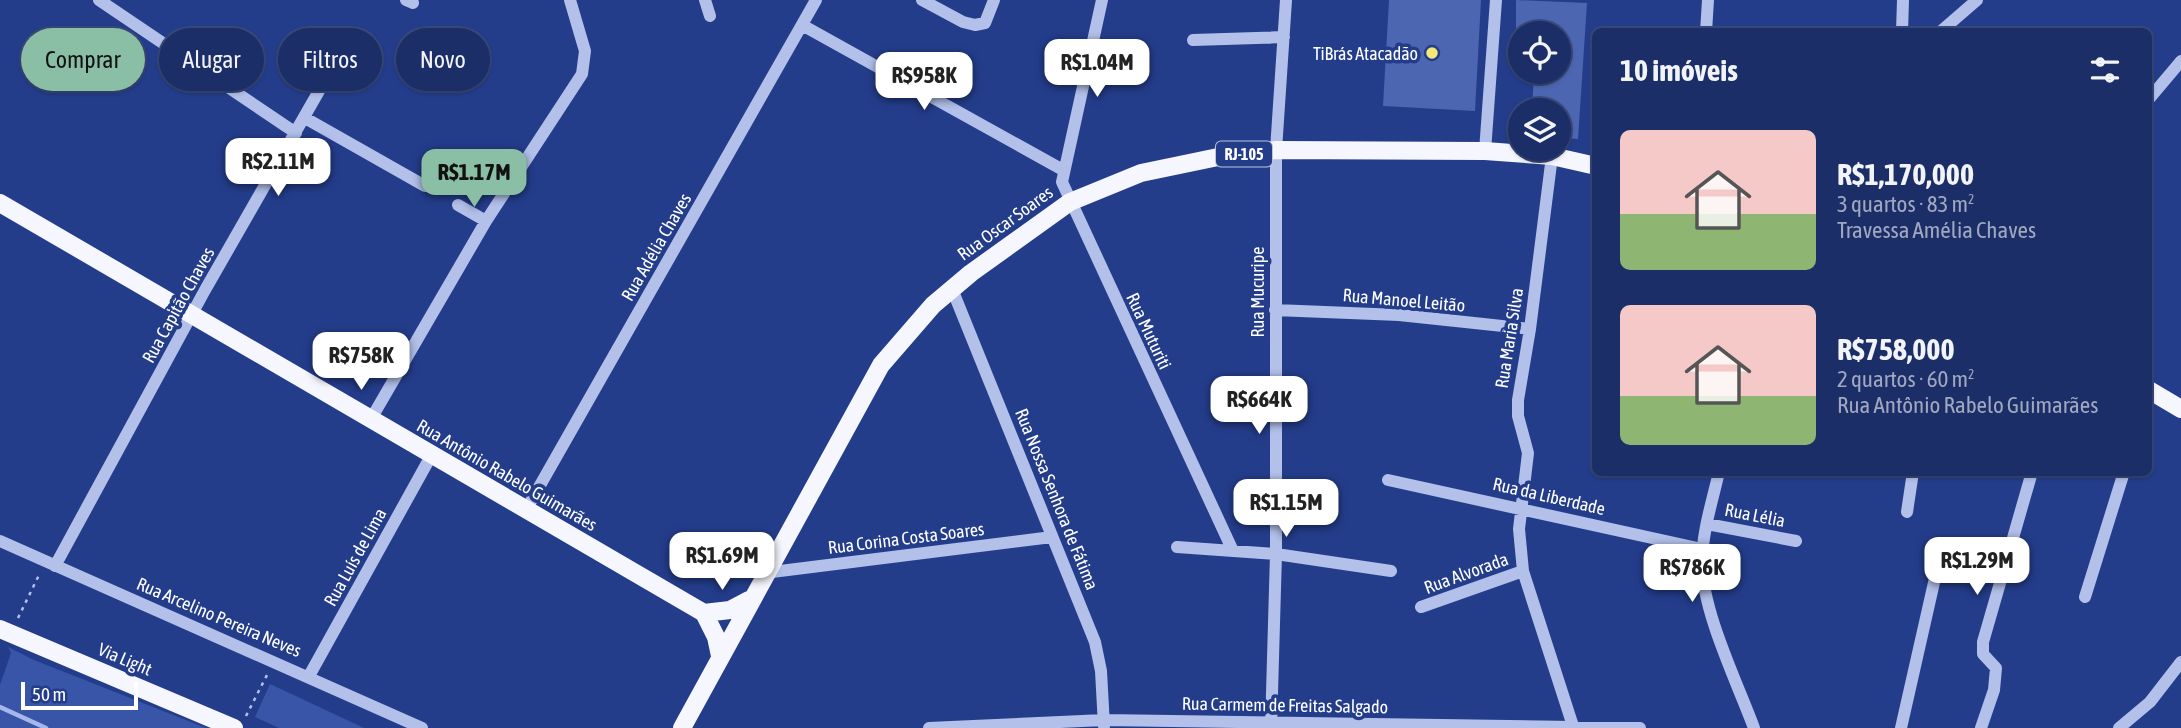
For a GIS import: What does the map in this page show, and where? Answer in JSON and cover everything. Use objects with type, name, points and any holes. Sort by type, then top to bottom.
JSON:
[{"type":"main road","name":"Rua Oscar Soares","points":[[682,728],[749,600],[881,365],[905,334],[952,289],[1070,202],[1141,173],[1218,157],[1276,150],[1508,153]]},
{"type":"main road","name":"Rua Oscar Soares","points":[[1571,160],[1592,165]]},
{"type":"main road","name":"Rua Antônio Rabelo Guimarães","points":[[0,203],[704,613]]},
{"type":"main road","points":[[2152,394],[2181,409]]},
{"type":"main road","points":[[720,656],[716,637],[704,613],[730,610],[749,600]]},
{"type":"main road","name":"Via Light","points":[[0,629],[239,724]]},
{"type":"street","points":[[99,0],[296,133]]},
{"type":"street","points":[[371,419],[486,221],[582,74],[585,51],[570,0]]},
{"type":"street","points":[[705,0],[710,16]]},
{"type":"street","points":[[922,0],[975,25],[985,23],[994,0]]},
{"type":"street","points":[[802,25],[1063,170],[1102,0]]},
{"type":"street","name":"Rua Mucuripe","points":[[1270,725],[1276,554],[1276,150],[1286,0]]},
{"type":"street","points":[[1485,151],[1496,0]]},
{"type":"street","points":[[1706,28],[1708,0]]},
{"type":"street","points":[[1902,28],[1903,0]]},
{"type":"street","points":[[1945,28],[1977,0]]},
{"type":"street","name":"Rua Adélia Chaves","points":[[526,510],[815,1]]},
{"type":"street","points":[[1193,40],[1284,37]]},
{"type":"street","points":[[2152,95],[2181,61]]},
{"type":"street","name":"Rua Capitão Chaves","points":[[50,564],[320,91]]},
{"type":"street","points":[[305,118],[425,186]]},
{"type":"street","name":"Rua Maria Silva","points":[[1551,161],[1517,408],[1528,453],[1520,507],[1519,541],[1523,571],[1573,726]]},
{"type":"street","name":"Rua Muturiti","points":[[1063,170],[1062,182],[1070,202],[1233,551]]},
{"type":"street","points":[[458,205],[486,221]]},
{"type":"street","name":"Rua Nossa Senhora de Fátima","points":[[952,289],[1095,642],[1101,671],[1104,724]]},
{"type":"street","name":"Rua Manoel Leitão","points":[[1275,310],[1399,315],[1530,329]]},
{"type":"street","name":"Rua Luís de Lima","points":[[309,676],[431,456]]},
{"type":"street","points":[[1718,476],[1702,549],[1702,567],[1711,611],[1755,728]]},
{"type":"street","points":[[1907,512],[1912,476]]},
{"type":"street","points":[[1981,728],[1997,680],[1996,668],[1983,654],[1983,642],[2031,476]]},
{"type":"street","points":[[2085,597],[2123,476]]},
{"type":"street","name":"Rua da Liberdade","points":[[1388,480],[1702,549]]},
{"type":"street","name":"Rua Lélia","points":[[1707,524],[1796,541]]},
{"type":"street","name":"Rua Corina Costa Soares","points":[[764,573],[1052,537]]},
{"type":"street","name":"Rua Arcelino Pereira Neves","points":[[0,541],[422,728]]},
{"type":"street","points":[[1177,547],[1276,554],[1391,571]]},
{"type":"street","points":[[1901,728],[1940,556]]},
{"type":"street","name":"Rua Alvorada","points":[[1421,607],[1523,571]]},
{"type":"street","points":[[2119,728],[2150,702],[2181,662]]},
{"type":"street","name":"Rua Carmem de Freitas Salgado","points":[[929,728],[1104,724],[1640,728]]},
{"type":"path","points":[[17,621],[50,564]]},
{"type":"path","points":[[239,724],[274,661]]},
{"type":"shaded area","points":[[8,647],[34,660],[206,728],[0,728],[0,685],[11,653]]},
{"type":"shaded area","points":[[270,684],[364,728],[279,728],[255,717]]},
{"type":"building","name":"TiBrás Atacadão","points":[[1389,0],[1481,0],[1475,111],[1383,106]]},
{"type":"building","points":[[1516,0],[1587,3],[1578,139],[1571,139],[1571,98],[1533,98],[1533,84],[1571,84],[1571,21],[1516,21]]},
{"type":"waterway","points":[[0,707],[46,728]]},
{"type":"place","name":"TiBrás Atacadão","points":[[1432,53]]}]
